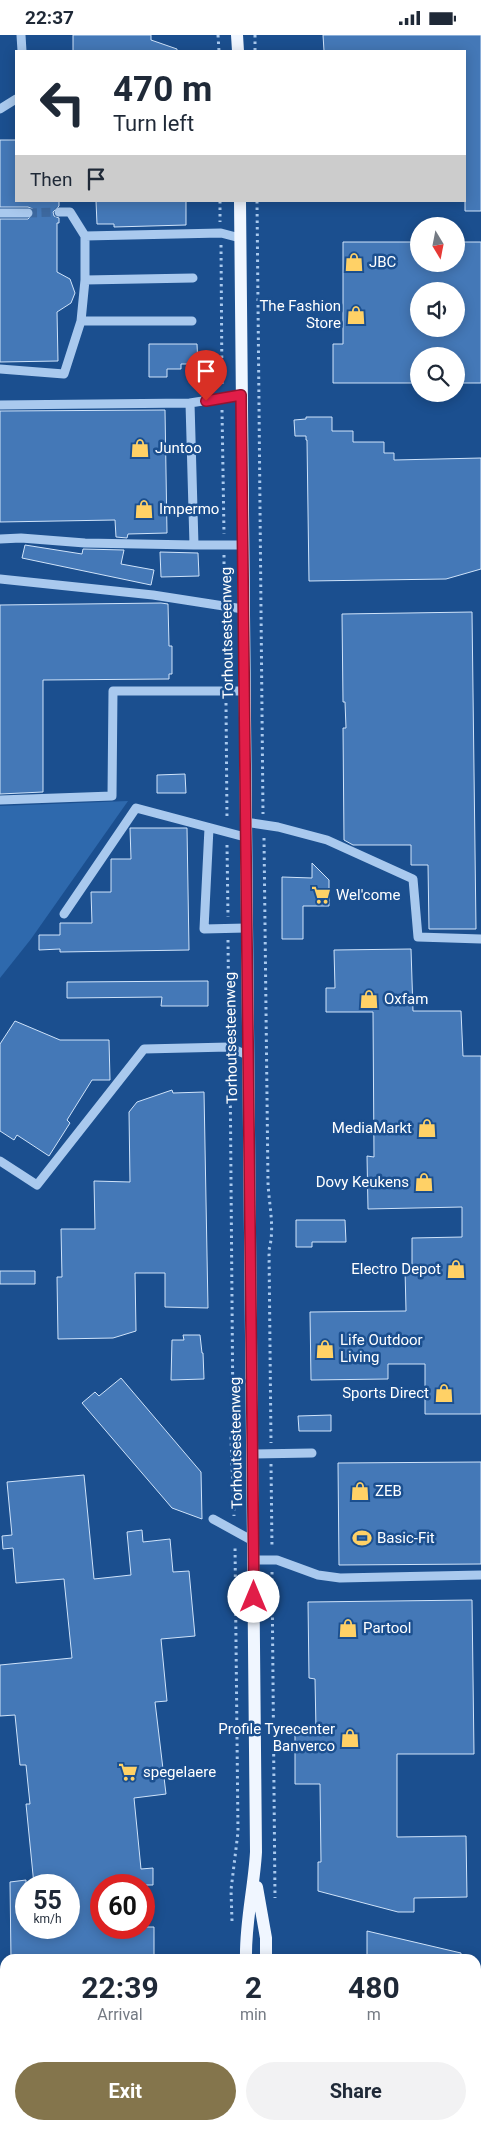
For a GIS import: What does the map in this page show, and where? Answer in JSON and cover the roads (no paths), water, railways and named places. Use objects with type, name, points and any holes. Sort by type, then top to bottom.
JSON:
[{"type":"main road","points":[[237,35],[238,50]]},
{"type":"main road","name":"Torhoutsesteenweg","points":[[240,202],[247,1055],[254,1541],[255,1874],[246,1939],[246,1954]]},
{"type":"main road","name":"Torhoutsesteenweg","points":[[255,1874],[266,1938],[266,1954]]},
{"type":"lane","points":[[21,35],[22,50]]},
{"type":"lane","points":[[0,109],[15,100]]},
{"type":"lane","points":[[0,213],[28,213]]},
{"type":"lane","points":[[0,369],[64,373],[81,321],[85,280],[85,236],[70,213],[59,213]]},
{"type":"lane","points":[[85,236],[220,233],[240,238]]},
{"type":"lane","points":[[85,280],[193,278]]},
{"type":"lane","points":[[81,321],[192,321]]},
{"type":"lane","points":[[0,405],[190,403],[241,395]]},
{"type":"lane","points":[[190,403],[194,545]]},
{"type":"lane","points":[[0,539],[21,538],[85,543],[243,545]]},
{"type":"lane","points":[[0,579],[153,595],[243,609]]},
{"type":"lane","points":[[0,800],[112,796],[113,691],[244,691]]},
{"type":"lane","points":[[64,915],[136,808],[245,837]]},
{"type":"lane","points":[[245,822],[327,840],[413,879],[418,937],[481,939]]},
{"type":"lane","points":[[209,828],[204,929],[246,928]]},
{"type":"lane","points":[[0,1161],[37,1185],[144,1049],[229,1047],[247,1055]]},
{"type":"lane","points":[[252,1453],[312,1453]]},
{"type":"lane","points":[[213,1519],[254,1541]]},
{"type":"lane","points":[[254,1560],[277,1560],[318,1575],[340,1578],[481,1575]]},
{"type":"tunnel","points":[[28,213],[59,212]]},
{"type":"place","name":"JBC","points":[[354,262]]},
{"type":"place","name":"The Fashion Store","points":[[356,315]]},
{"type":"place","name":"Juntoo","points":[[140,448]]},
{"type":"place","name":"Impermo","points":[[144,509]]},
{"type":"place","name":"Wel'come","points":[[321,895]]},
{"type":"place","name":"Oxfam","points":[[369,999]]},
{"type":"place","name":"MediaMarkt","points":[[427,1128]]},
{"type":"place","name":"Dovy Keukens","points":[[424,1182]]},
{"type":"place","name":"Electro Depot","points":[[456,1269]]},
{"type":"place","name":"Life Outdoor Living","points":[[325,1349]]},
{"type":"place","name":"Sports Direct","points":[[444,1393]]},
{"type":"place","name":"ZEB","points":[[360,1491]]},
{"type":"place","name":"Basic-Fit","points":[[362,1538]]},
{"type":"place","name":"Partool","points":[[348,1628]]},
{"type":"place","name":"Profile Tyrecenter Banverco","points":[[350,1738]]},
{"type":"place","name":"spegelaere","points":[[128,1772]]}]
